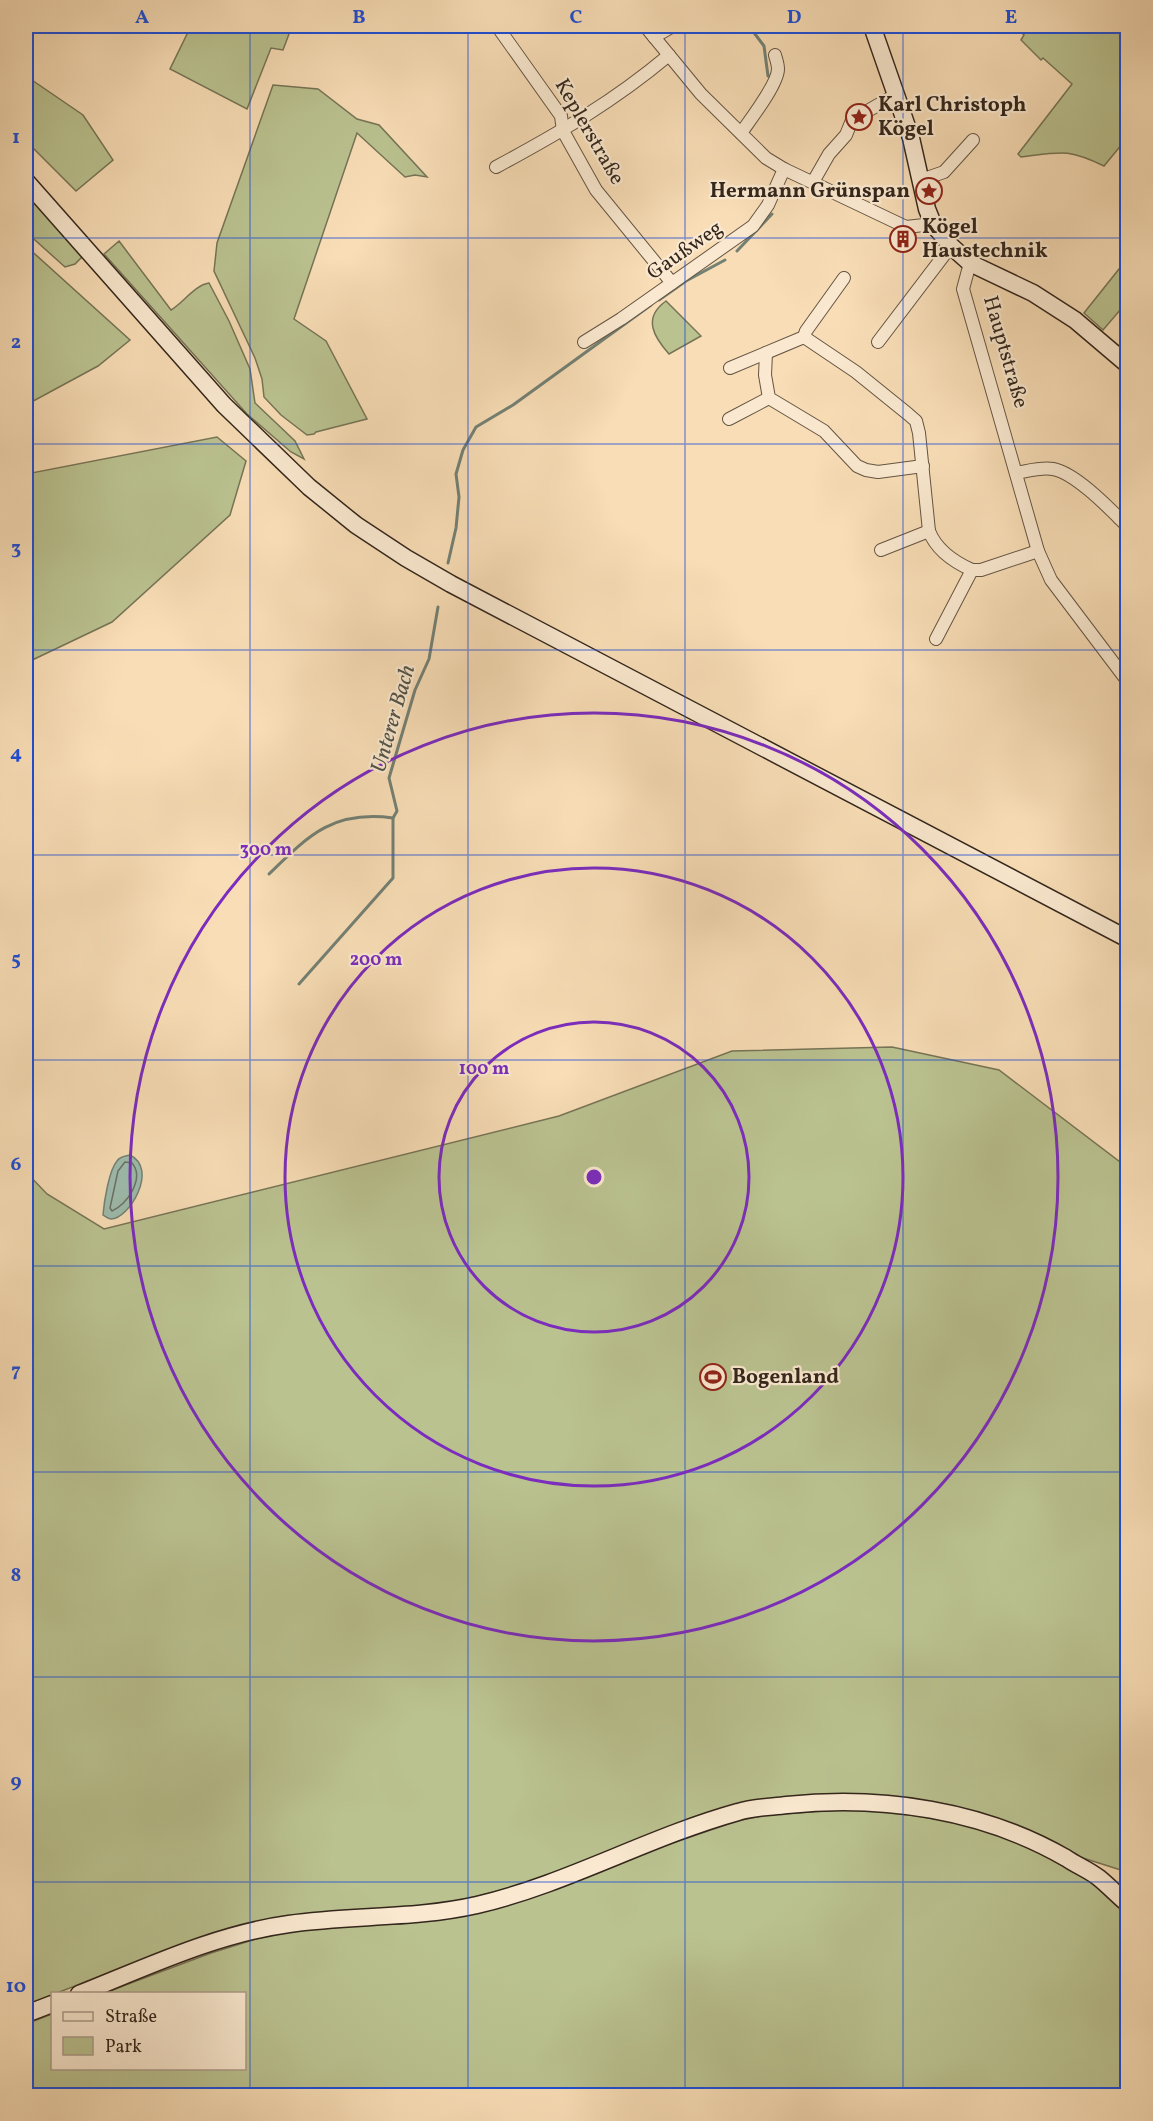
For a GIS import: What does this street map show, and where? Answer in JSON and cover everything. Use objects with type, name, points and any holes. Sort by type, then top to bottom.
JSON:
[{"type":"street","name":"Keplerstraße","points":[[497,26],[561,116],[563,131],[596,190],[672,284]]},
{"type":"street","points":[[645,26],[701,94],[766,158],[784,169],[906,227],[933,224]]},
{"type":"street","points":[[654,37],[673,26]]},
{"type":"street","points":[[872,26],[911,138],[927,209],[933,224],[951,246],[970,263],[1033,293],[1067,314],[1128,365]]},
{"type":"street","points":[[741,133],[771,88],[778,68],[775,54]]},
{"type":"street","points":[[496,167],[563,131],[634,85],[669,55]]},
{"type":"street","points":[[813,182],[830,154],[846,135],[852,120],[897,94]]},
{"type":"street","points":[[921,180],[944,172],[973,140]]},
{"type":"street","name":"Gaußweg","points":[[584,342],[621,320],[753,226],[768,205],[784,169]]},
{"type":"street","points":[[26,182],[224,405],[309,487],[356,525],[451,584],[1128,939]]},
{"type":"street","points":[[878,342],[951,246]]},
{"type":"street","name":"Hauptstraße","points":[[970,263],[963,289],[1038,551],[1051,580],[1128,682]]},
{"type":"street","points":[[730,368],[804,337],[844,278]]},
{"type":"street","points":[[804,337],[856,372],[916,421],[929,531],[933,542],[960,565],[972,570],[981,570],[1038,551]]},
{"type":"street","points":[[766,353],[765,375],[769,398],[824,431],[857,466],[866,471],[922,466]]},
{"type":"street","points":[[729,419],[769,398]]},
{"type":"street","points":[[1016,472],[1037,469],[1057,470],[1074,479],[1125,518]]},
{"type":"street","points":[[881,550],[929,531]]},
{"type":"street","points":[[936,639],[972,570]]},
{"type":"street","points":[[84,1992],[190,1951],[253,1932],[290,1924],[413,1915],[474,1905],[523,1893],[650,1842],[740,1811],[807,1803],[856,1801],[896,1805],[945,1812],[1004,1828],[1053,1851],[1097,1877],[1128,1904]]},
{"type":"street","points":[[26,2014],[51,2004]]},
{"type":"green space","points":[[191,26],[292,26],[283,50],[271,48],[247,109],[170,69]]},
{"type":"green space","points":[[1014,26],[1127,26],[1127,138],[1104,166],[1072,154],[1055,153],[1021,157],[1018,154],[1072,84],[1043,58],[1041,60],[1021,40],[1024,35]]},
{"type":"green space","points":[[26,76],[83,115],[113,160],[76,191],[26,141]]},
{"type":"green space","points":[[273,85],[318,89],[357,119],[379,125],[427,177],[415,175],[405,177],[357,133],[294,319],[326,341],[367,419],[307,435],[281,415],[264,397],[262,379],[255,358],[214,271],[217,243]]},
{"type":"green space","points":[[26,186],[84,255],[75,264],[65,267],[26,232]]},
{"type":"green space","points":[[119,241],[171,310],[199,287],[209,283],[250,369],[255,403],[295,441],[304,459],[291,452],[247,414],[104,254]]},
{"type":"green space","points":[[26,246],[130,340],[98,366],[26,405]]},
{"type":"green space","points":[[1127,259],[1127,302],[1103,330],[1084,313]]},
{"type":"green space","points":[[666,301],[701,336],[669,354],[655,334],[652,321],[654,314]]},
{"type":"green space","points":[[217,437],[246,461],[230,515],[112,622],[26,663],[26,474]]},
{"type":"green space","points":[[892,1047],[999,1070],[1120,1162],[1127,1195],[1127,1872],[1083,1858],[950,1806],[752,1803],[697,1816],[628,1845],[526,1883],[461,1901],[173,1948],[60,1992],[51,1992],[51,1995],[26,2005],[26,1172],[47,1194],[104,1229],[559,1116],[732,1051]]},
{"type":"green space","points":[[855,1809],[904,1814],[976,1827],[1023,1842],[1045,1852],[1098,1887],[1127,1910],[1127,2095],[26,2095],[26,2024],[51,2014],[51,2070],[246,2070],[246,1992],[107,1992],[211,1953],[259,1938],[293,1931],[418,1921],[646,1852],[737,1821],[766,1815]]},
{"type":"water","points":[[130,1155],[138,1162],[142,1171],[138,1192],[126,1211],[118,1217],[109,1219],[103,1215],[112,1171],[120,1158]]},
{"type":"waterway","name":"Unterer Bach","points":[[749,26],[764,46],[768,76]]},
{"type":"waterway","name":"Unterer Bach","points":[[737,251],[772,214]]},
{"type":"waterway","name":"Unterer Bach","points":[[659,300],[686,281],[725,260]]},
{"type":"waterway","name":"Unterer Bach","points":[[448,563],[456,528],[459,497],[456,474],[463,450],[476,427],[513,405],[651,305]]},
{"type":"waterway","name":"Unterer Bach","points":[[299,984],[393,878],[393,818],[397,811],[389,778],[415,690],[429,659],[438,607]]},
{"type":"waterway","points":[[269,874],[310,837],[324,828],[354,818],[393,818]]},
{"type":"place","name":"Karl Christoph Kögel","points":[[859,117]]},
{"type":"place","name":"Hermann Grünspan","points":[[929,191]]},
{"type":"place","name":"Kögel Haustechnik","points":[[903,239]]},
{"type":"place","name":"Bogenland","points":[[713,1377]]}]
